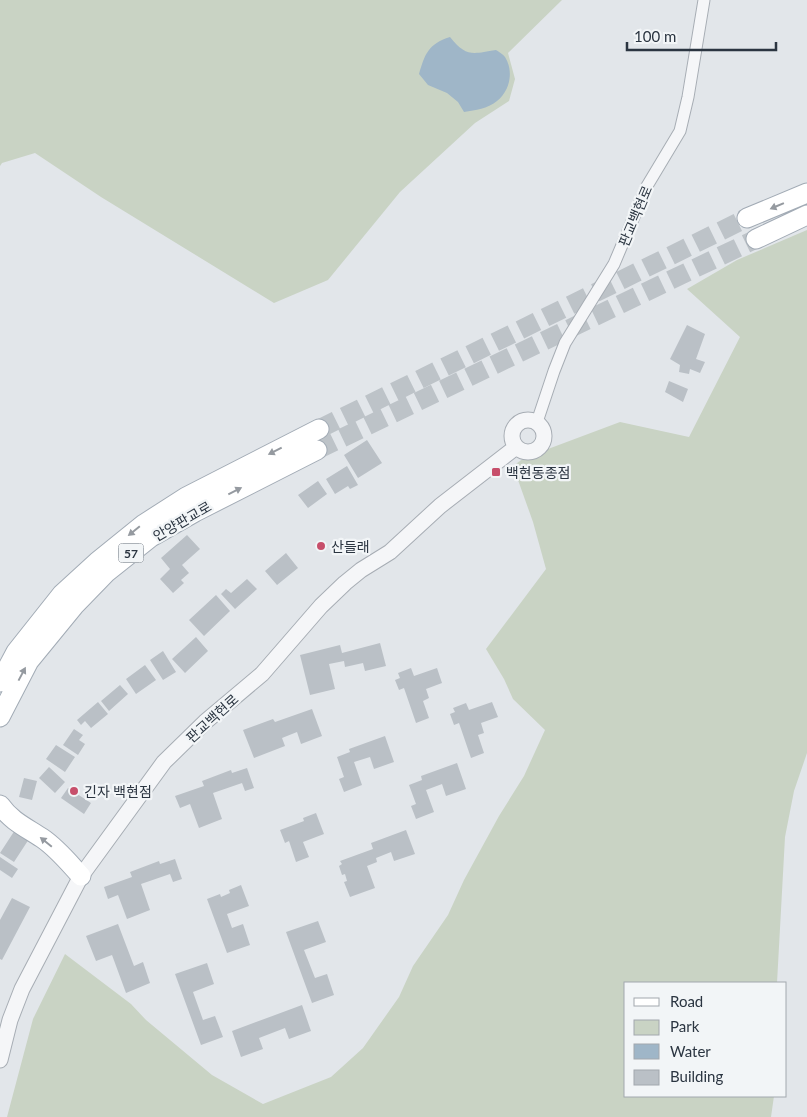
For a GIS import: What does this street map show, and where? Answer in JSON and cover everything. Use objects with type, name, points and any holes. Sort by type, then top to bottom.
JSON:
[{"type":"main road","points":[[747,218],[807,193]]},
{"type":"main road","points":[[756,239],[807,215]]},
{"type":"main road","name":"안양판교로","points":[[0,682],[16,652],[62,594],[97,562],[144,524],[186,496],[319,429]]},
{"type":"main road","name":"안양판교로","points":[[0,717],[29,661],[74,606],[107,572],[152,538],[194,512],[317,450]]},
{"type":"main road","points":[[0,805],[5,813],[43,839],[82,876]]},
{"type":"street","name":"판교백현로","points":[[537,422],[565,343],[614,264],[647,186],[680,131],[688,98],[704,0]]},
{"type":"street","points":[[528,420],[537,422],[544,430],[541,446],[537,450],[526,452],[516,447],[512,434],[516,425],[519,422],[528,420]]},
{"type":"street","name":"판교백현로","points":[[0,1060],[10,1020],[22,989],[82,876],[164,762],[205,722],[262,674],[321,606],[361,570],[390,552],[440,506],[516,447]]},
{"type":"street","points":[[0,1040],[10,1020]]},
{"type":"green space","points":[[0,0],[562,0],[508,53],[515,79],[509,101],[475,123],[400,192],[328,280],[274,303],[101,197],[35,153],[2,163],[0,166]]},
{"type":"green space","points":[[807,230],[807,753],[794,791],[785,837],[777,982],[624,982],[624,1097],[774,1097],[771,1117],[7,1117],[33,1019],[65,954],[131,1004],[146,1020],[212,1075],[263,1104],[331,1077],[363,1048],[399,997],[413,966],[448,915],[464,880],[499,816],[524,776],[545,730],[513,699],[504,679],[486,649],[546,569],[533,522],[513,466],[524,458],[620,422],[689,437],[740,337],[687,289],[737,260]]},
{"type":"water","points":[[450,37],[465,51],[475,53],[496,50],[505,57],[510,74],[508,86],[501,97],[493,104],[481,109],[464,112],[458,102],[447,93],[428,85],[419,74],[428,51],[437,43]]},
{"type":"building","points":[[687,325],[705,334],[696,359],[705,362],[700,373],[690,369],[689,374],[679,372],[680,365],[670,359]]},
{"type":"building","points":[[669,381],[688,389],[683,402],[665,392]]},
{"type":"building","points":[[367,440],[382,463],[358,478],[344,455]]},
{"type":"building","points":[[347,466],[358,485],[350,489],[348,486],[335,494],[326,479]]},
{"type":"building","points":[[318,481],[327,494],[308,508],[298,495]]},
{"type":"building","points":[[187,535],[200,549],[182,565],[189,573],[181,580],[184,583],[173,593],[160,579],[170,569],[161,558]]},
{"type":"building","points":[[286,553],[298,568],[277,585],[265,571]]},
{"type":"building","points":[[247,579],[257,589],[235,609],[221,594],[226,589],[231,593]]},
{"type":"building","points":[[216,595],[230,611],[204,636],[189,620]]},
{"type":"building","points":[[196,637],[208,651],[185,673],[172,659]]},
{"type":"building","points":[[380,643],[386,666],[365,671],[363,663],[345,667],[344,661],[329,664],[335,689],[310,695],[300,655],[340,645],[342,653]]},
{"type":"building","points":[[163,651],[176,672],[163,680],[150,660]]},
{"type":"building","points":[[145,665],[156,680],[136,694],[126,679]]},
{"type":"building","points":[[411,668],[414,676],[437,668],[442,683],[426,689],[429,698],[423,701],[429,718],[416,723],[404,688],[399,690],[395,680],[400,678],[398,673]]},
{"type":"building","points":[[120,685],[128,694],[109,711],[101,701]]},
{"type":"building","points":[[98,702],[108,714],[91,728],[85,721],[81,725],[77,720]]},
{"type":"building","points":[[492,702],[498,717],[481,723],[484,733],[478,735],[484,753],[471,758],[459,723],[454,725],[450,714],[455,712],[453,708],[466,703],[469,710]]},
{"type":"building","points":[[312,709],[322,736],[301,744],[297,732],[282,738],[285,746],[254,758],[243,730],[273,719],[275,722]]},
{"type":"building","points":[[74,729],[83,735],[79,740],[85,744],[78,755],[63,745]]},
{"type":"building","points":[[385,736],[394,762],[374,769],[370,757],[354,762],[362,785],[344,792],[339,779],[344,777],[337,757],[350,752],[349,749]]},
{"type":"building","points":[[56,745],[75,757],[65,772],[46,759]]},
{"type":"building","points":[[457,763],[466,789],[446,796],[442,784],[426,790],[434,812],[416,819],[411,806],[416,804],[409,785],[422,780],[421,776]]},
{"type":"building","points":[[49,767],[65,782],[55,793],[39,778]]},
{"type":"building","points":[[247,768],[254,788],[245,791],[242,783],[213,793],[222,819],[199,828],[190,804],[180,808],[175,796],[204,786],[202,781],[231,770],[232,773]]},
{"type":"building","points":[[24,778],[37,781],[32,800],[19,797]]},
{"type":"building","points":[[68,788],[91,803],[84,814],[61,798]]},
{"type":"building","points":[[316,813],[324,834],[303,842],[309,857],[296,862],[289,841],[285,843],[280,830],[304,821],[303,818]]},
{"type":"building","points":[[15,830],[29,839],[14,862],[0,853]]},
{"type":"building","points":[[406,830],[415,854],[394,861],[391,852],[376,858],[377,862],[367,866],[375,888],[350,897],[344,882],[347,881],[345,874],[342,875],[339,866],[342,864],[340,861],[373,849],[371,843]]},
{"type":"building","points":[[0,857],[18,869],[12,878],[0,870]]},
{"type":"building","points":[[175,859],[182,879],[173,882],[170,874],[141,884],[150,910],[127,919],[118,895],[108,899],[104,887],[132,877],[130,872],[159,861],[160,864]]},
{"type":"building","points":[[241,885],[249,906],[227,914],[232,928],[243,924],[250,945],[227,953],[207,899],[220,894],[221,897],[230,893],[229,890]]},
{"type":"building","points":[[12,898],[30,907],[2,960],[0,959],[0,920]]},
{"type":"building","points":[[318,921],[326,942],[304,950],[315,978],[327,974],[334,995],[312,1003],[286,932]]},
{"type":"building","points":[[118,924],[134,966],[143,962],[150,983],[126,993],[112,955],[96,961],[86,936]]},
{"type":"building","points":[[207,963],[214,984],[193,992],[203,1020],[215,1016],[223,1037],[201,1045],[175,974]]},
{"type":"building","points":[[302,1005],[311,1031],[289,1039],[285,1028],[259,1038],[263,1049],[241,1057],[232,1031]]},
{"type":"tunnel","points":[[319,429],[747,218]]},
{"type":"tunnel","points":[[317,450],[756,239]]},
{"type":"place","name":"백현동종점","points":[[496,472]]},
{"type":"place","name":"산들래","points":[[321,546]]},
{"type":"place","name":"긴자 백현점","points":[[74,791]]}]
